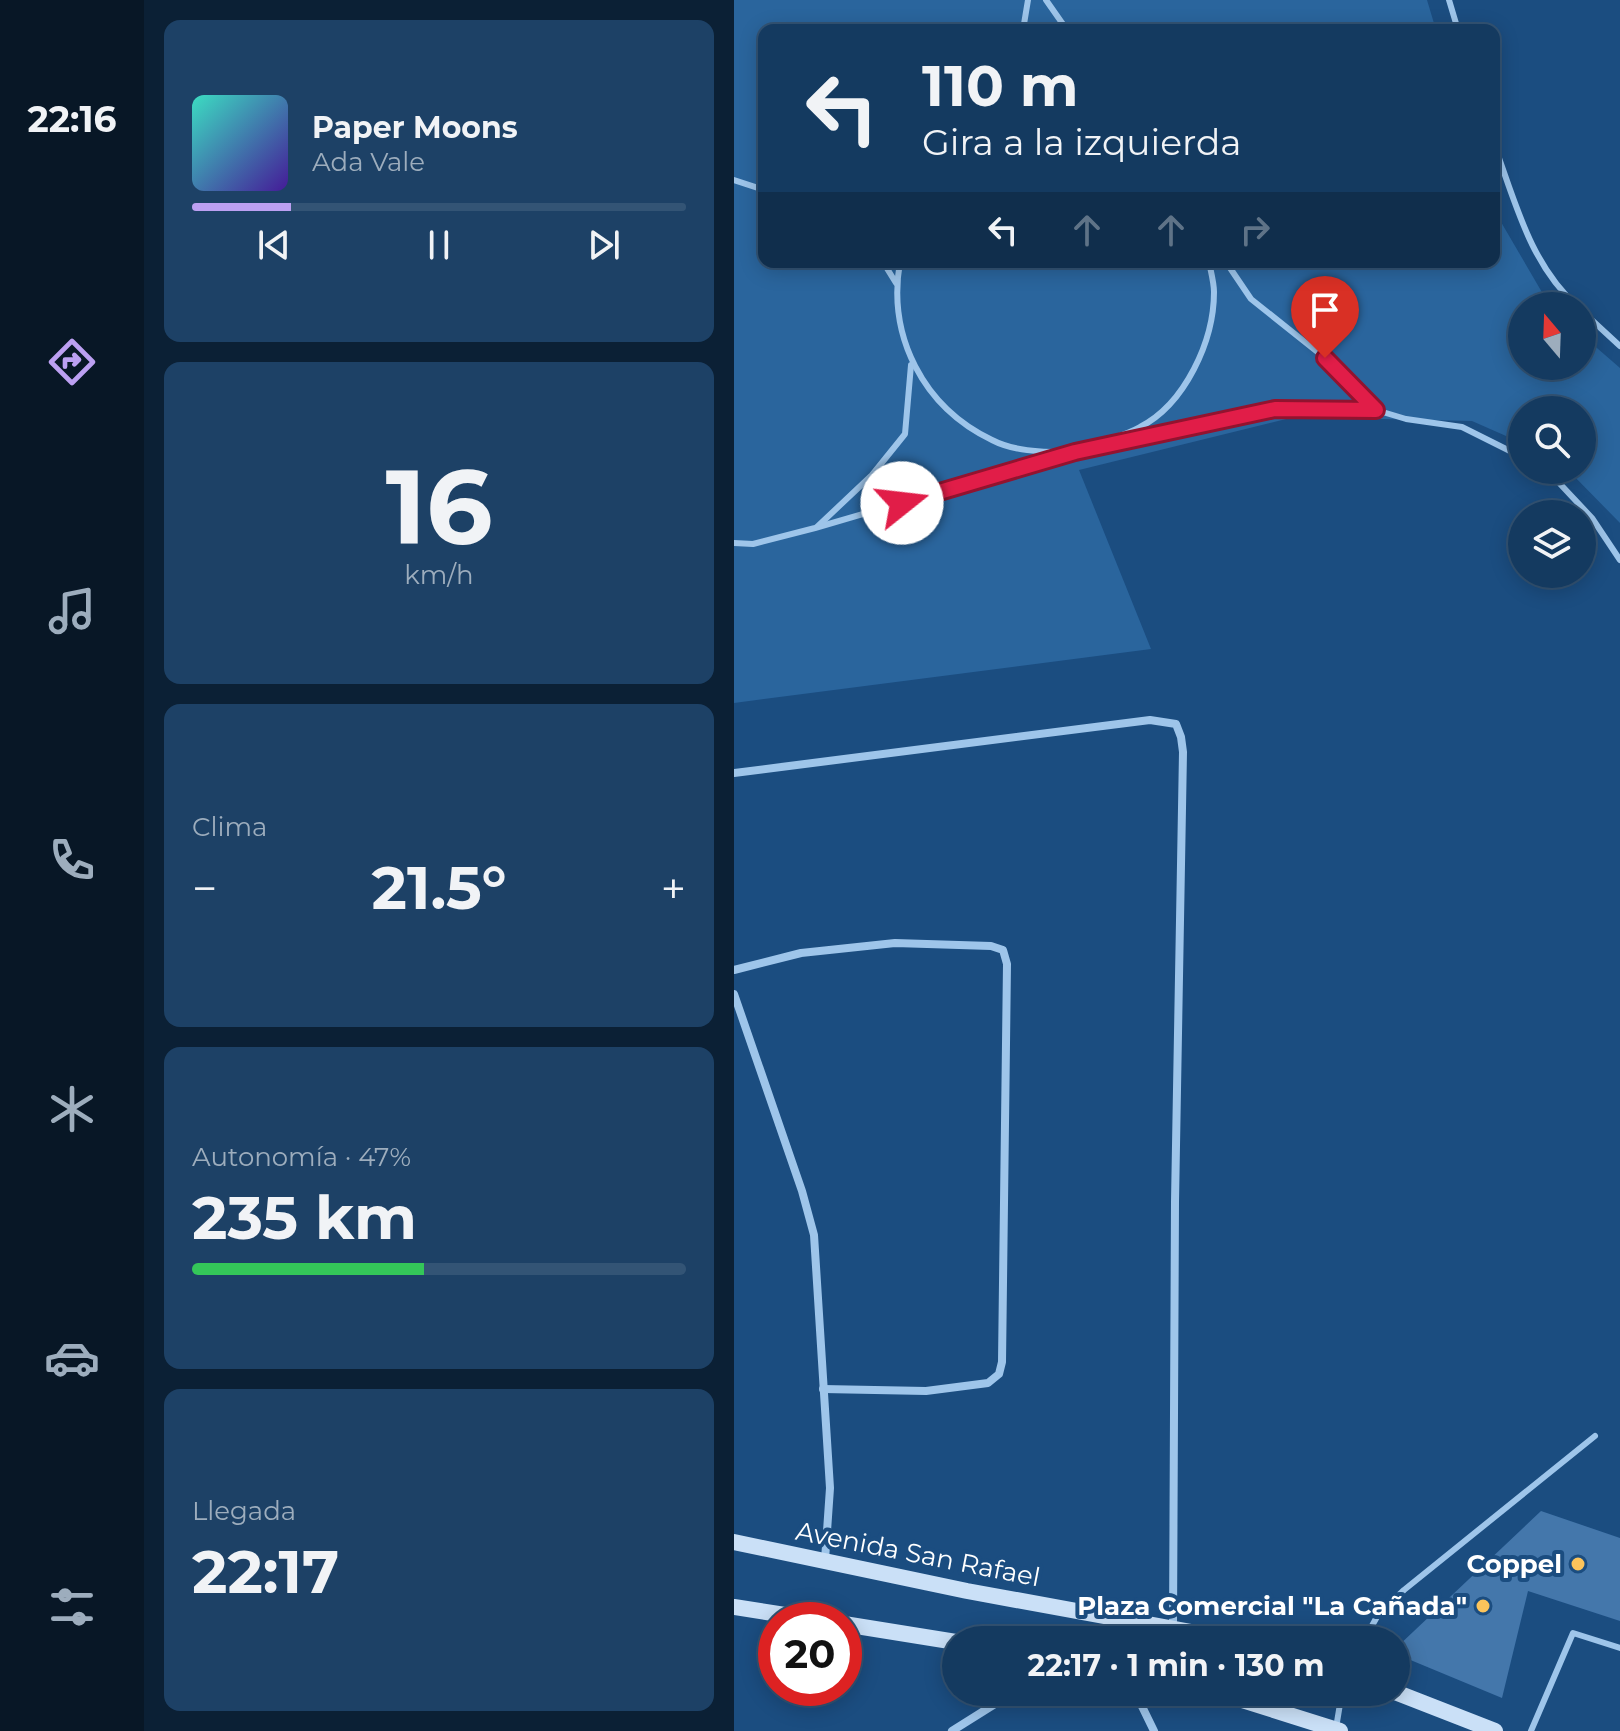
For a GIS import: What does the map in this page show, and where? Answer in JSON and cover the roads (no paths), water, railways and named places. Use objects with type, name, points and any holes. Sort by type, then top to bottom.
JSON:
[{"type":"main road","name":"Avenida San Rafael","points":[[734,1542],[967,1591],[1167,1626]]},
{"type":"main road","points":[[734,1607],[758,1611]]},
{"type":"main road","points":[[862,1627],[942,1640]]},
{"type":"main road","points":[[1410,1698],[1495,1731]]},
{"type":"main road","points":[[1261,1706],[1337,1730]]},
{"type":"street","points":[[734,773],[1150,720],[1176,724],[1183,752],[1175,1202],[1173,1626]]},
{"type":"street","points":[[734,970],[801,953],[895,943],[991,946],[1003,950],[1007,964],[1002,1362],[999,1374],[988,1383],[926,1391],[823,1389]]},
{"type":"street","points":[[734,994],[802,1191],[814,1235],[830,1488],[825,1560]]},
{"type":"street","points":[[952,1731],[992,1706]]},
{"type":"street","points":[[1142,1706],[1154,1731]]},
{"type":"lane","points":[[1024,24],[1028,0]]},
{"type":"lane","points":[[1046,0],[1063,24]]},
{"type":"lane","points":[[1449,0],[1456,24]]},
{"type":"lane","points":[[1500,160],[1533,249],[1561,292]]},
{"type":"lane","points":[[734,180],[758,188]]},
{"type":"lane","points":[[887,268],[896,283]]},
{"type":"lane","points":[[815,528],[872,475],[905,434],[911,363],[896,296],[899,268]]},
{"type":"lane","points":[[911,363],[942,407],[993,441],[1037,452],[1075,452],[1142,427],[1172,402],[1192,375],[1208,336],[1214,292],[1210,268]]},
{"type":"lane","points":[[1230,268],[1251,299],[1325,358],[1376,410]]},
{"type":"lane","points":[[1596,324],[1620,346]]},
{"type":"lane","points":[[734,543],[753,544],[815,528],[1075,452],[1275,409],[1376,410],[1406,419],[1462,427],[1508,450]]},
{"type":"lane","points":[[1560,484],[1592,518],[1620,560]]},
{"type":"lane","points":[[1372,1626],[1378,1615],[1404,1590],[1595,1436]]},
{"type":"lane","points":[[1531,1731],[1573,1633],[1620,1648]]},
{"type":"lane","points":[[1337,1730],[1340,1706]]},
{"type":"place","name":"Coppel","points":[[1578,1564]]},
{"type":"place","name":"Plaza Comercial \"La Cañada\"","points":[[1483,1606]]}]
